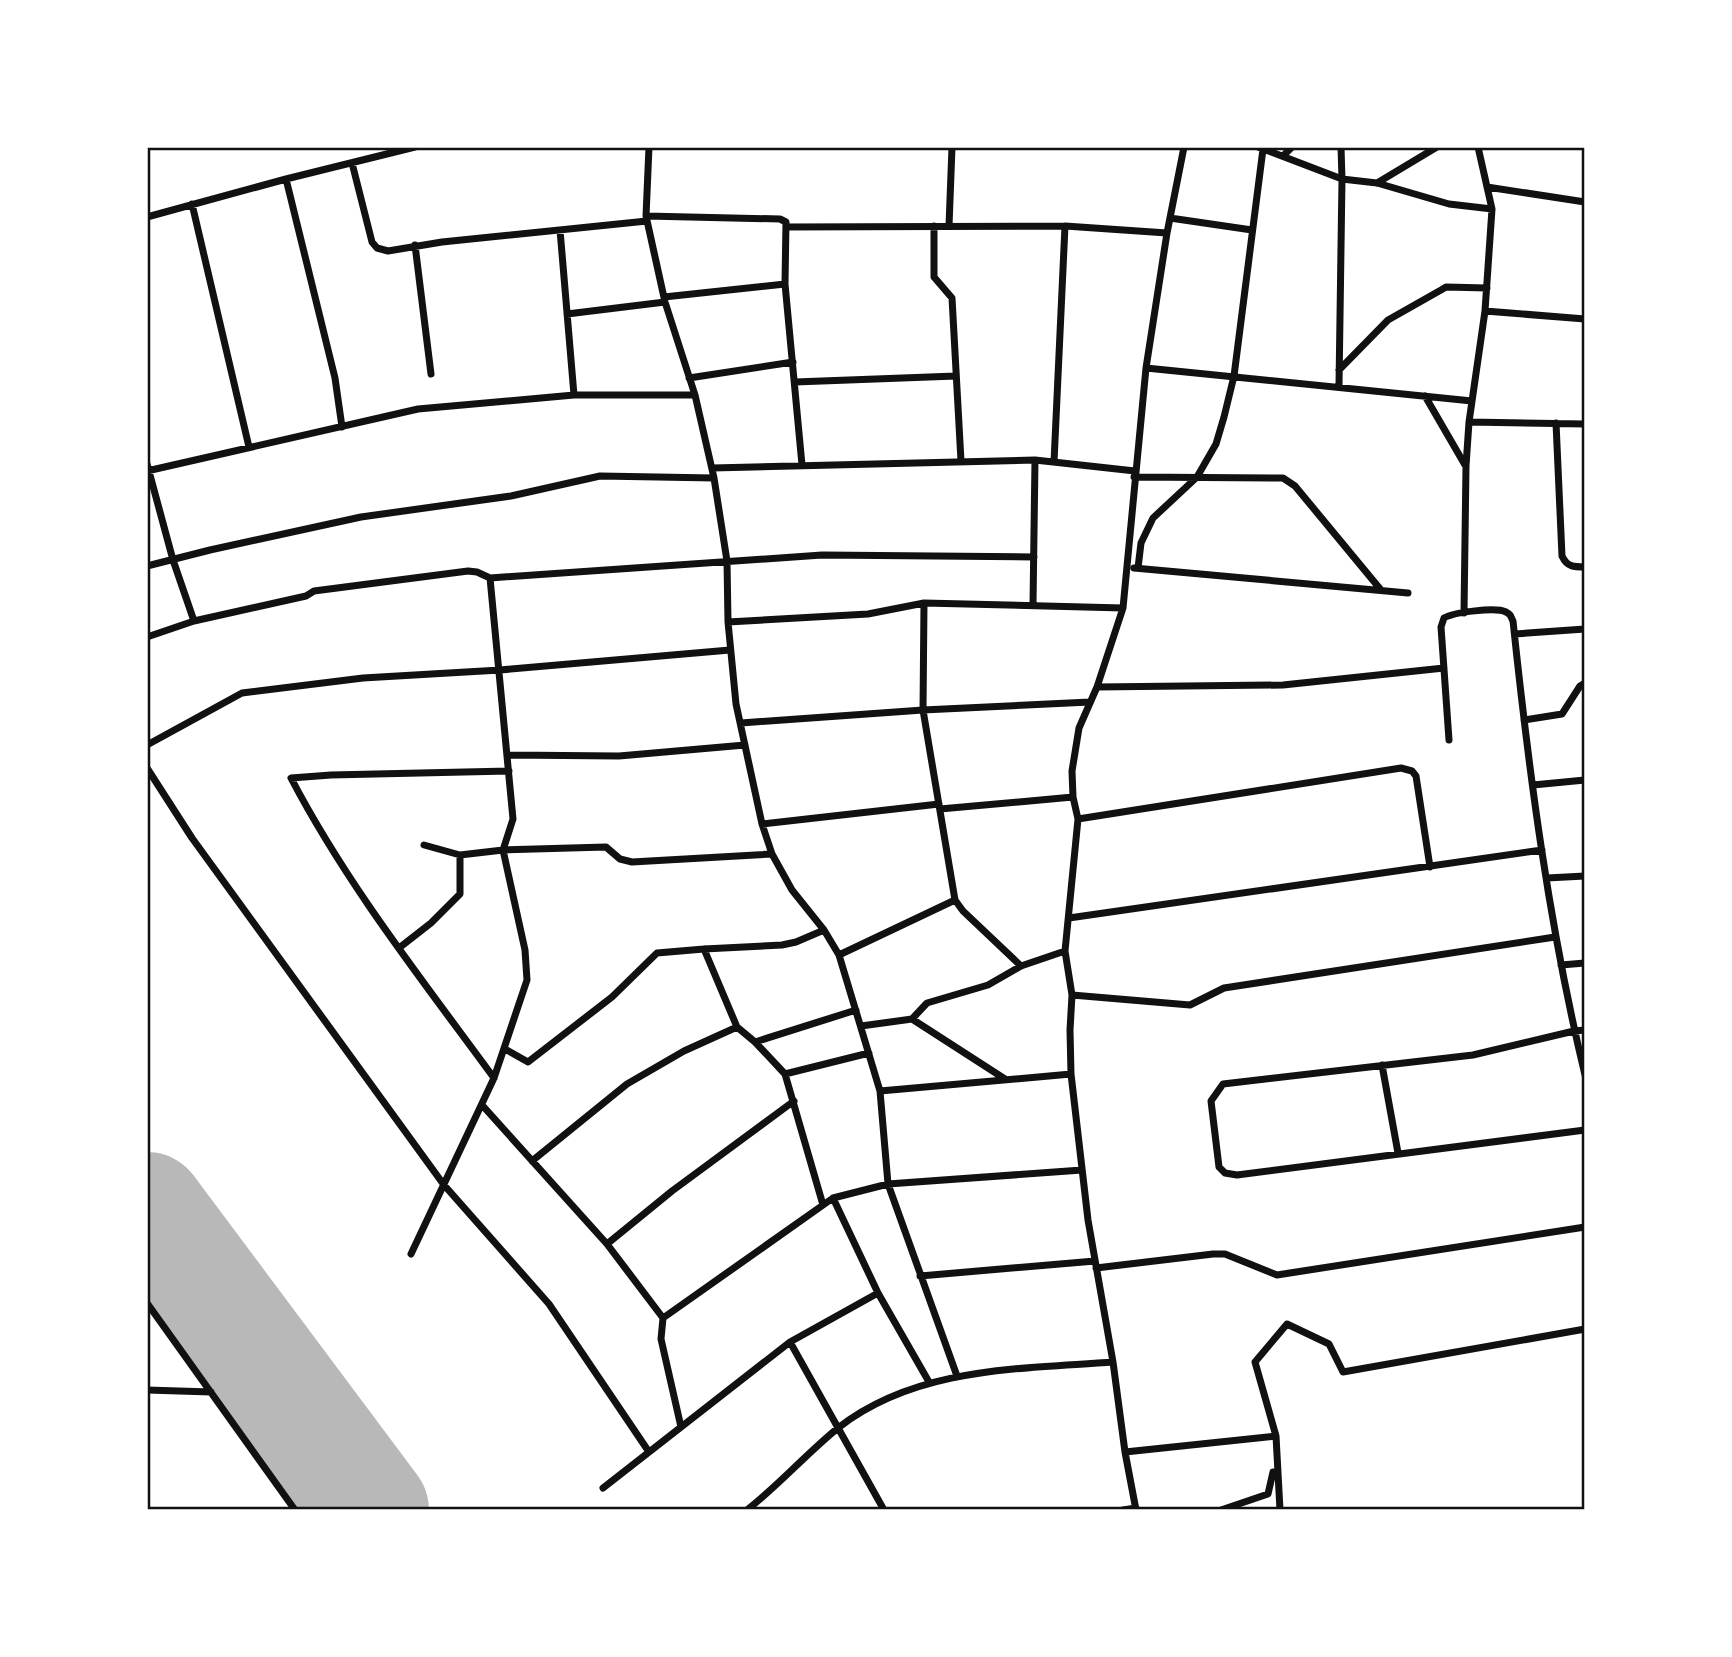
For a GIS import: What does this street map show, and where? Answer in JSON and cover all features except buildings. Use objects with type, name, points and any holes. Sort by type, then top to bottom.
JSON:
[{"type":"street","points":[[147,217],[415,147]]},
{"type":"street","points":[[649,147],[647,218],[664,299],[695,395],[714,478],[727,561],[728,622],[736,704],[762,824],[772,854],[792,890],[824,930],[839,955],[880,1091],[888,1184],[957,1376]]},
{"type":"street","points":[[949,226],[952,147]]},
{"type":"street","points":[[1123,1510],[1136,1509],[1096,1265],[1071,1074],[1072,995],[1065,951],[1079,819],[1073,797],[1072,771],[1079,728],[1097,687],[1123,608],[1146,368],[1167,233],[1184,147]]},
{"type":"street","points":[[1284,155],[1292,147]]},
{"type":"street","points":[[1339,386],[1342,179],[1340,147]]},
{"type":"street","points":[[1377,183],[1437,147]]},
{"type":"street","points":[[1464,613],[1469,422],[1485,311],[1492,209],[1478,147]]},
{"type":"street","points":[[1138,568],[1142,543],[1153,518],[1197,477],[1216,444],[1234,376],[1260,148],[1342,179],[1377,183],[1450,204],[1492,209]]},
{"type":"street","points":[[352,163],[372,242],[377,248],[388,251],[415,245],[647,218],[780,219],[786,222],[785,284],[802,465]]},
{"type":"street","points":[[286,179],[335,378],[342,427]]},
{"type":"street","points":[[1487,187],[1585,202]]},
{"type":"street","points":[[192,205],[249,447]]},
{"type":"street","points":[[1170,218],[1252,230]]},
{"type":"street","points":[[934,226],[934,277],[952,298],[961,461]]},
{"type":"street","points":[[787,227],[1065,226],[1167,233]]},
{"type":"street","points":[[1054,462],[1065,226]]},
{"type":"street","points":[[560,230],[575,395]]},
{"type":"street","points":[[415,245],[431,374]]},
{"type":"street","points":[[567,314],[785,284]]},
{"type":"street","points":[[1339,370],[1388,320],[1446,287],[1487,288]]},
{"type":"street","points":[[1485,311],[1585,319]]},
{"type":"street","points":[[689,378],[793,362]]},
{"type":"street","points":[[1146,368],[1472,401]]},
{"type":"street","points":[[794,382],[956,376]]},
{"type":"street","points":[[194,621],[173,561],[148,469],[175,467],[249,447],[418,409],[575,395],[695,395]]},
{"type":"street","points":[[1425,396],[1466,466]]},
{"type":"street","points":[[1469,422],[1585,424]]},
{"type":"street","points":[[1556,423],[1562,556],[1565,563],[1573,567],[1585,567]]},
{"type":"street","points":[[1033,605],[1035,460]]},
{"type":"street","points":[[712,468],[1035,460],[1134,474],[1283,478],[1294,486],[1381,590]]},
{"type":"street","points":[[147,566],[361,517],[511,496],[600,475],[714,478]]},
{"type":"street","points":[[147,637],[194,621],[306,596],[314,591],[468,571],[491,578],[822,555],[1034,557]]},
{"type":"street","points":[[1126,567],[1408,593]]},
{"type":"street","points":[[411,1254],[494,1078],[527,980],[526,950],[503,849],[513,820],[491,578]]},
{"type":"street","points":[[728,622],[868,614],[924,603],[1123,608]]},
{"type":"street","points":[[924,603],[923,710],[955,900],[963,911],[1021,966]]},
{"type":"street","points":[[1449,740],[1441,627],[1444,618],[1450,614],[1502,610],[1510,614],[1515,634],[1524,720],[1555,937],[1585,1075]]},
{"type":"street","points":[[1515,634],[1585,629]]},
{"type":"street","points":[[147,745],[242,693],[363,678],[500,670],[730,650]]},
{"type":"street","points":[[1097,687],[1283,685],[1444,668]]},
{"type":"street","points":[[1524,720],[1562,714],[1580,686],[1585,683]]},
{"type":"street","points":[[741,723],[1090,702]]},
{"type":"street","points":[[508,755],[619,756],[745,745]]},
{"type":"street","points":[[147,768],[207,858],[444,1185],[549,1304],[649,1452]]},
{"type":"street","points":[[1079,819],[1401,768],[1412,771],[1416,776],[1430,867]]},
{"type":"street","points":[[494,1078],[399,948],[309,812],[291,778],[509,771]]},
{"type":"street","points":[[1533,785],[1585,780]]},
{"type":"street","points":[[762,824],[1073,797]]},
{"type":"street","points":[[424,845],[460,855],[503,849],[606,847],[620,859],[632,862],[772,854]]},
{"type":"street","points":[[1069,918],[1542,850]]},
{"type":"street","points":[[399,948],[431,923],[460,894],[460,855]]},
{"type":"street","points":[[1547,878],[1585,876]]},
{"type":"street","points":[[839,955],[955,900]]},
{"type":"street","points":[[505,1049],[528,1062],[612,998],[657,953],[782,945],[824,930]]},
{"type":"street","points":[[1072,995],[1190,1005],[1224,988],[1555,937]]},
{"type":"street","points":[[704,948],[737,1027],[785,1074],[823,1205]]},
{"type":"street","points":[[861,1026],[912,1018],[927,1003],[988,985],[1021,966],[1052,953],[1065,951]]},
{"type":"street","points":[[1561,964],[1585,963]]},
{"type":"street","points":[[755,1042],[856,1010]]},
{"type":"street","points":[[912,1018],[1005,1079]]},
{"type":"street","points":[[532,1161],[627,1084],[684,1051],[737,1027]]},
{"type":"street","points":[[1585,1030],[1473,1055],[1223,1084],[1211,1101],[1219,1167],[1225,1173],[1237,1175],[1585,1130]]},
{"type":"street","points":[[785,1074],[869,1053]]},
{"type":"street","points":[[1382,1065],[1398,1153]]},
{"type":"street","points":[[880,1091],[1071,1074]]},
{"type":"street","points":[[607,1244],[672,1191],[794,1101]]},
{"type":"street","points":[[482,1105],[607,1244],[663,1318],[661,1339],[681,1427]]},
{"type":"street","points":[[663,1318],[833,1198],[888,1184],[1082,1170]]},
{"type":"street","points":[[833,1198],[878,1293],[929,1382]]},
{"type":"street","points":[[920,1276],[1096,1265],[1213,1254],[1225,1255],[1277,1275],[1585,1227]]},
{"type":"street","points":[[603,1488],[790,1342],[878,1293]]},
{"type":"street","points":[[147,1303],[295,1510]]},
{"type":"street","points":[[1280,1510],[1276,1436],[1255,1362],[1287,1324],[1329,1345],[1343,1372],[1585,1329]]},
{"type":"street","points":[[790,1342],[884,1510]]},
{"type":"street","points":[[747,1510],[838,1428],[891,1396],[929,1382],[957,1376],[1113,1362]]},
{"type":"street","points":[[147,1390],[211,1392]]},
{"type":"street","points":[[1125,1452],[1276,1436]]},
{"type":"street","points":[[1221,1510],[1268,1494],[1273,1480],[1276,1436]]},
{"type":"street","points":[[757,1502],[763,1510]]},
{"type":"runway","points":[[147,1210],[371,1510]]}]
